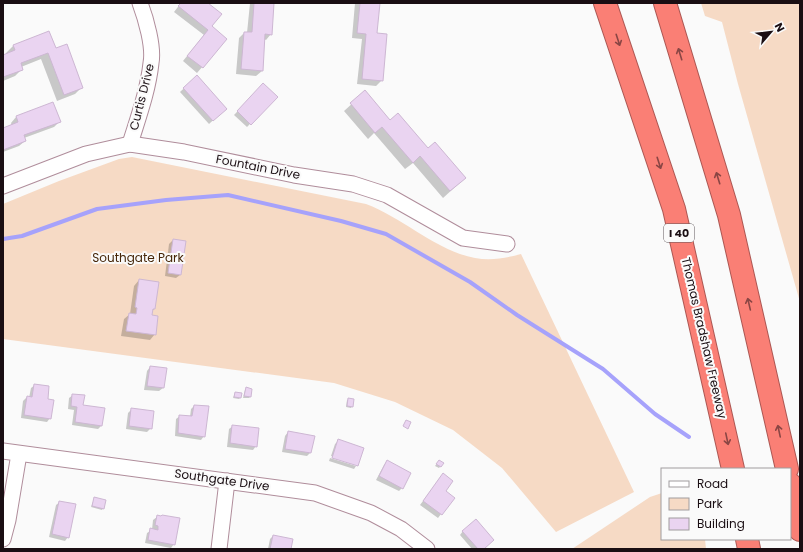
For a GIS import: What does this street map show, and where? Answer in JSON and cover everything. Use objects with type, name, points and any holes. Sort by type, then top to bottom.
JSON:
[{"type":"highway","name":"Thomas Bradshaw Freeway","points":[[605,3],[674,209],[733,468]]},
{"type":"highway","points":[[665,3],[729,215],[787,468]]},
{"type":"highway","points":[[791,489],[800,530]]},
{"type":"street","name":"Curtis Drive","points":[[130,144],[152,62],[145,15],[140,3]]},
{"type":"street","name":"Fountain Drive","points":[[3,186],[86,154],[130,144],[184,152],[294,175],[353,184],[387,195],[463,238],[507,244]]},
{"type":"street","name":"Southgate Drive","points":[[3,451],[315,493],[372,513],[401,529],[428,549]]},
{"type":"street","points":[[3,539],[20,454]]},
{"type":"street","points":[[219,549],[227,481]]},
{"type":"green space","points":[[701,3],[800,3],[800,302],[738,84],[722,22],[705,16]]},
{"type":"green space","name":"Southgate Park","points":[[132,157],[366,204],[393,217],[447,249],[475,258],[498,259],[521,254],[634,492],[556,532],[502,468],[453,430],[395,402],[334,383],[3,339],[3,204],[119,159]]},
{"type":"green space","points":[[661,493],[661,540],[705,540],[706,549],[572,549],[650,497]]},
{"type":"building","points":[[181,3],[208,3],[222,14],[212,26],[227,39],[203,68],[187,56],[208,30],[178,6]]},
{"type":"building","points":[[254,3],[274,3],[272,35],[265,34],[263,71],[241,69],[244,32],[252,32]]},
{"type":"building","points":[[360,3],[380,3],[377,33],[387,34],[383,81],[362,79],[366,34],[357,33]]},
{"type":"building","points":[[49,31],[56,48],[67,44],[83,88],[64,95],[48,53],[21,63],[23,70],[3,77],[3,55],[15,50],[13,45]]},
{"type":"building","points":[[197,75],[227,109],[213,121],[183,88]]},
{"type":"building","points":[[263,83],[278,97],[251,125],[237,111]]},
{"type":"building","points":[[365,90],[390,120],[398,113],[428,148],[435,142],[466,178],[450,191],[420,156],[413,163],[382,127],[375,133],[350,103]]},
{"type":"building","points":[[53,102],[61,122],[24,135],[26,141],[3,150],[3,128],[18,122],[16,116]]},
{"type":"building","points":[[173,239],[186,241],[181,275],[168,273]]},
{"type":"building","points":[[139,279],[159,282],[155,309],[153,309],[152,315],[158,316],[156,335],[126,331],[129,313],[136,314],[137,308],[135,307]]},
{"type":"building","points":[[150,366],[167,368],[164,388],[147,386]]},
{"type":"building","points":[[34,384],[49,386],[48,399],[54,400],[51,419],[24,415],[27,396],[32,397]]},
{"type":"building","points":[[246,387],[252,389],[251,397],[244,396]]},
{"type":"building","points":[[235,392],[242,393],[241,398],[234,397]]},
{"type":"building","points":[[72,394],[85,395],[83,405],[105,408],[102,426],[75,422],[77,407],[71,406]]},
{"type":"building","points":[[348,398],[354,399],[353,407],[347,406]]},
{"type":"building","points":[[194,405],[209,406],[205,437],[178,433],[179,415],[192,416]]},
{"type":"building","points":[[131,408],[154,411],[152,429],[129,426]]},
{"type":"building","points":[[406,420],[411,422],[408,429],[403,426]]},
{"type":"building","points":[[232,425],[259,428],[257,447],[230,443]]},
{"type":"building","points":[[288,431],[315,436],[311,453],[285,449]]},
{"type":"building","points":[[338,439],[364,448],[358,466],[332,458]]},
{"type":"building","points":[[387,460],[411,473],[403,489],[379,476]]},
{"type":"building","points":[[439,460],[444,463],[441,467],[436,464]]},
{"type":"building","points":[[443,473],[453,481],[446,491],[455,498],[442,515],[423,501]]},
{"type":"building","points":[[94,497],[106,500],[104,509],[92,506]]},
{"type":"building","points":[[59,501],[76,504],[69,538],[52,534]]},
{"type":"building","points":[[157,515],[180,518],[175,545],[148,540],[150,528],[158,530],[158,526],[155,525]]},
{"type":"building","points":[[476,519],[494,540],[484,549],[478,549],[462,531]]},
{"type":"building","points":[[273,535],[293,539],[291,549],[270,549]]},
{"type":"waterway","points":[[3,239],[22,236],[97,209],[166,200],[228,195],[341,221],[386,234],[470,282],[517,315],[603,369],[655,414],[689,437]]}]
